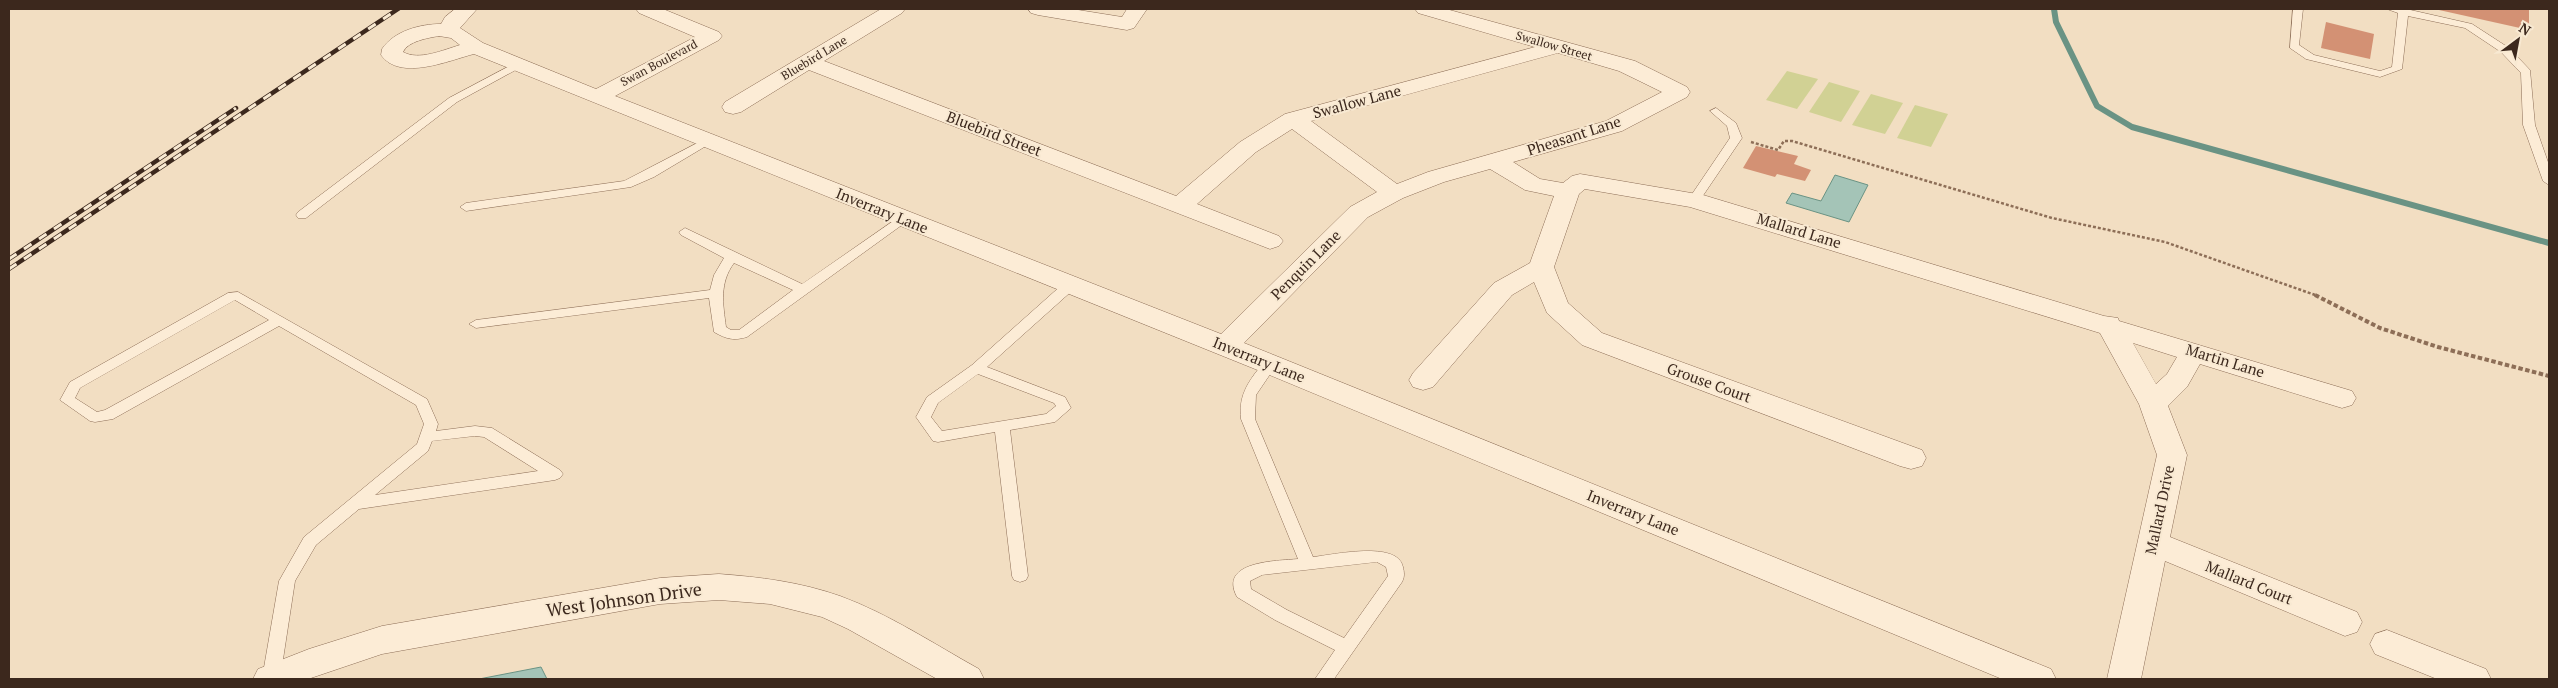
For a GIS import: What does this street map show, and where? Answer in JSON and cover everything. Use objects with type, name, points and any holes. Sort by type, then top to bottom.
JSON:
[{"type":"street","points":[[467,9],[452,21],[449,30],[427,31],[407,37],[392,49],[392,55],[397,59],[420,61],[476,47]]},
{"type":"street","name":"Swan Boulevard","points":[[597,97],[712,36],[646,9]]},
{"type":"street","name":"Bluebird Lane","points":[[733,107],[895,9]]},
{"type":"street","points":[[1038,9],[1127,24],[1137,9]]},
{"type":"street","name":"Swallow Street","points":[[1425,9],[1480,47],[1557,47],[1627,66],[1679,92]]},
{"type":"street","name":"Inverrary Lane","points":[[449,30],[457,33],[476,47],[597,97],[1069,286],[1270,364],[2030,678]]},
{"type":"street","name":"Swallow Lane","points":[[1181,206],[1246,148],[1273,128],[1294,119],[1480,47],[1557,47]]},
{"type":"street","name":"Bluebird Street","points":[[807,62],[1270,241]]},
{"type":"street","name":"Pheasant Lane","points":[[1394,193],[1436,177],[1614,126],[1679,92]]},
{"type":"street","points":[[1294,119],[1394,193]]},
{"type":"street","points":[[1424,380],[1503,289],[1541,267],[1568,191],[1533,185],[1494,161]]},
{"type":"street","name":"Mallard Lane","points":[[1568,191],[1580,181],[1694,200],[2108,324]]},
{"type":"street","name":"Penquin Lane","points":[[1225,346],[1359,212],[1394,193]]},
{"type":"street","name":"Grouse Court","points":[[1541,267],[1556,307],[1592,339],[1912,458]]},
{"type":"street","name":"Martin Lane","points":[[2108,324],[2342,398]]},
{"type":"street","name":"Mallard Drive","points":[[2108,324],[2153,404],[2172,455],[2124,679]]},
{"type":"street","points":[[2153,404],[2178,380],[2194,352]]},
{"type":"street","name":"Mallard Court","points":[[2153,543],[2345,622]]},
{"type":"street","name":"West Johnson Drive","points":[[271,679],[321,659],[382,640],[660,591],[718,587],[770,591],[829,606],[860,619],[951,676]]},
{"type":"street","points":[[2387,644],[2474,679]]},
{"type":"lane","points":[[2298,9],[2294,46],[2310,57],[2380,74],[2397,69],[2397,10],[2427,13],[2468,26],[2505,50],[2526,72],[2529,125],[2549,181]]},
{"type":"lane","points":[[302,215],[453,100],[519,64]]},
{"type":"lane","points":[[1694,200],[1736,138],[1732,124],[1716,111]]},
{"type":"lane","points":[[466,208],[627,184],[650,174],[706,141]]},
{"type":"lane","points":[[732,258],[719,272],[715,293],[719,329],[729,335],[742,334],[902,219]]},
{"type":"lane","points":[[686,232],[732,258],[803,289]]},
{"type":"lane","points":[[977,368],[1060,400],[1064,408],[1050,418],[938,437],[923,417],[932,400],[977,368],[1069,286]]},
{"type":"lane","points":[[476,324],[715,293]]},
{"type":"lane","points":[[271,679],[287,581],[310,541],[423,447],[431,424],[422,402],[238,296],[233,296],[75,385],[67,400],[95,417],[108,415],[279,320]]},
{"type":"lane","points":[[1270,364],[1249,391],[1245,405],[1246,412],[1308,564]]},
{"type":"lane","points":[[1002,426],[1020,576]]},
{"type":"lane","points":[[353,504],[555,474],[487,432],[475,431],[426,437]]},
{"type":"lane","points":[[1324,679],[1396,577],[1394,564],[1378,556],[1260,569],[1241,578],[1243,592],[1281,615],[1346,647]]},
{"type":"path","points":[[1736,138],[1778,150],[1784,141],[1792,141],[2052,218],[2165,242],[2316,295],[2380,328],[2438,347],[2502,362],[2549,376]]},
{"type":"green space","points":[[1787,71],[1818,79],[1797,109],[1766,100]]},
{"type":"green space","points":[[1829,82],[1860,91],[1841,122],[1809,112]]},
{"type":"green space","points":[[1871,94],[1903,103],[1885,134],[1852,125]]},
{"type":"green space","points":[[1915,105],[1948,114],[1931,147],[1897,138]]},
{"type":"shaded area","points":[[1835,175],[1868,185],[1849,222],[1786,203],[1792,193],[1821,201]]},
{"type":"shaded area","points":[[541,667],[547,679],[479,679]]},
{"type":"building","points":[[2529,9],[2529,30],[2439,10]]},
{"type":"building","points":[[2326,22],[2374,34],[2370,59],[2321,48]]},
{"type":"building","points":[[1756,146],[1798,156],[1794,164],[1811,170],[1805,181],[1777,174],[1775,177],[1743,168]]},
{"type":"waterway","points":[[2054,9],[2056,22],[2097,106],[2132,127],[2549,243]]},
{"type":"railway","points":[[9,269],[398,9]]},
{"type":"railway","points":[[9,259],[236,108]]}]
